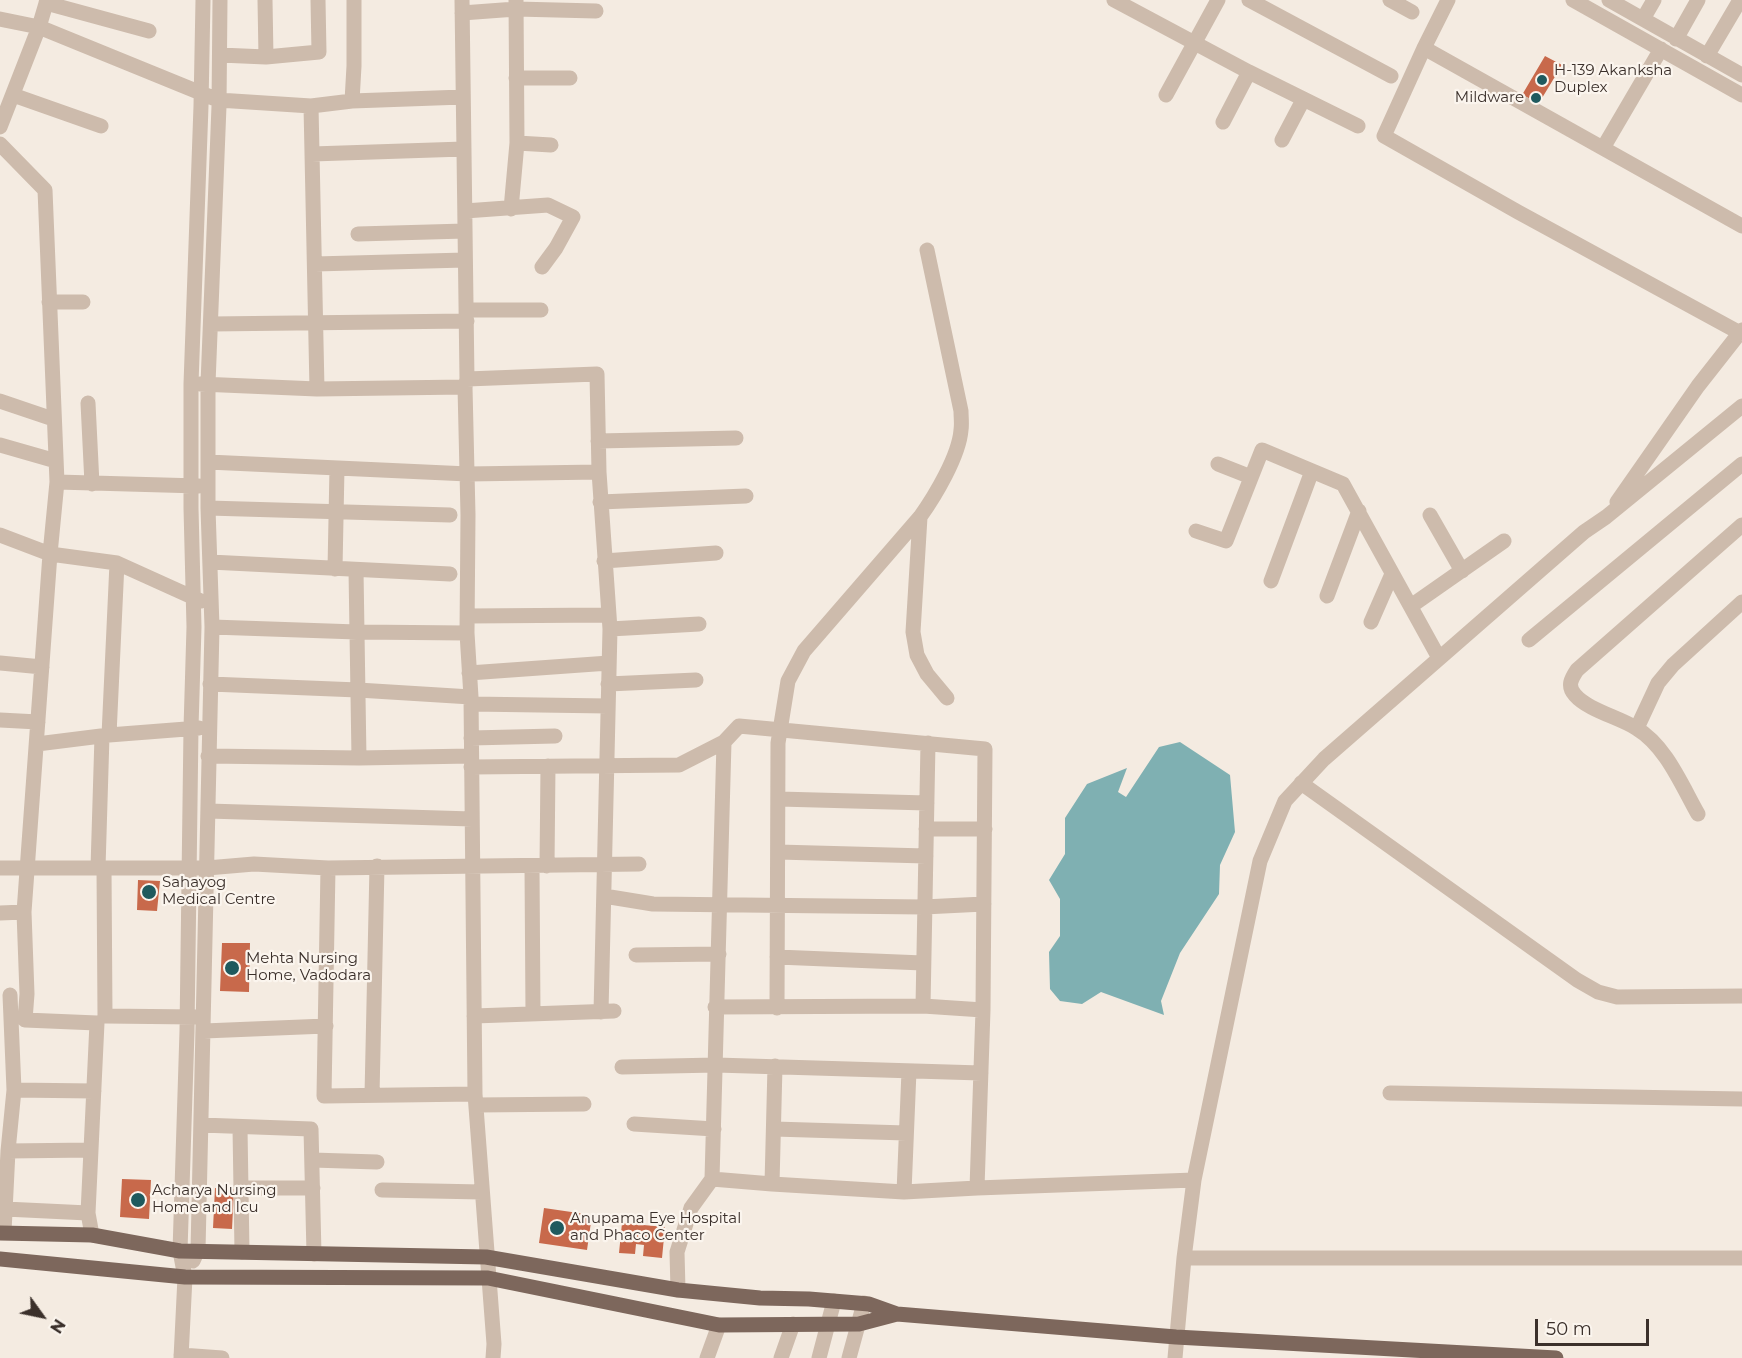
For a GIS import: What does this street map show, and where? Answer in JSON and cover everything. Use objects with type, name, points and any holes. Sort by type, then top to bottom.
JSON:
[{"type":"main road","points":[[2,1233],[92,1235],[180,1251],[486,1257],[678,1290],[760,1299],[864,1303],[897,1314],[1176,1337],[1556,1358]]},
{"type":"main road","points":[[0,1259],[185,1277],[488,1278],[719,1325],[859,1324],[897,1314]]},
{"type":"street","points":[[203,0],[202,93],[191,384],[194,627],[180,1251],[185,1277],[181,1356],[222,1358]]},
{"type":"street","points":[[185,1277],[198,1250],[212,627],[208,507],[208,384],[220,0]]},
{"type":"street","points":[[265,0],[266,57]]},
{"type":"street","points":[[220,55],[266,57],[319,52],[318,0]]},
{"type":"street","points":[[352,101],[354,0]]},
{"type":"street","points":[[1114,0],[1303,100],[1358,126]]},
{"type":"street","points":[[1166,95],[1218,0]]},
{"type":"street","points":[[1249,0],[1391,76]]},
{"type":"street","points":[[1390,0],[1413,12]]},
{"type":"street","points":[[1448,0],[1384,136],[1518,212],[1741,331],[1698,386],[1606,517]]},
{"type":"street","points":[[1573,0],[1742,95]]},
{"type":"street","points":[[1609,0],[1742,75]]},
{"type":"street","points":[[1643,19],[1654,0]]},
{"type":"street","points":[[1676,39],[1698,0]]},
{"type":"street","points":[[1707,56],[1736,22],[1740,0]]},
{"type":"street","points":[[0,128],[39,27],[46,2],[149,31]]},
{"type":"street","points":[[511,209],[517,143],[516,4]]},
{"type":"street","points":[[493,1358],[494,1344],[476,1100],[474,1016],[471,701],[467,633],[468,474],[462,6],[516,4],[596,11]]},
{"type":"street","points":[[0,19],[39,27],[218,100],[311,106],[352,101],[463,97]]},
{"type":"street","points":[[1424,48],[1742,225]]},
{"type":"street","points":[[1603,148],[1661,49]]},
{"type":"street","points":[[1223,122],[1249,72]]},
{"type":"street","points":[[516,78],[570,78]]},
{"type":"street","points":[[13,95],[101,126]]},
{"type":"street","points":[[1282,141],[1303,100]]},
{"type":"street","points":[[311,106],[317,389]]},
{"type":"street","points":[[517,143],[551,145]]},
{"type":"street","points":[[0,144],[45,190],[57,482],[24,912],[27,994],[25,1020],[97,1023],[88,1213],[92,1235]]},
{"type":"street","points":[[312,154],[464,149]]},
{"type":"street","points":[[465,211],[548,205],[573,218],[542,267]]},
{"type":"street","points":[[358,234],[465,231]]},
{"type":"street","points":[[777,1008],[780,730],[788,681],[804,651],[920,517],[940,485],[958,445],[961,431],[961,411],[927,250]]},
{"type":"street","points":[[315,264],[465,260]]},
{"type":"street","points":[[49,302],[83,302]]},
{"type":"street","points":[[211,324],[317,323],[541,310]]},
{"type":"street","points":[[191,384],[317,389],[466,383],[597,374],[597,441],[609,622],[608,766],[604,866],[608,1011],[474,1016]]},
{"type":"street","points":[[0,401],[54,419]]},
{"type":"street","points":[[87,403],[92,484]]},
{"type":"street","points":[[1175,1358],[1194,1180],[1260,861],[1285,801],[1324,759],[1584,532],[1606,517],[1742,406]]},
{"type":"street","points":[[597,441],[736,438]]},
{"type":"street","points":[[0,445],[56,460]]},
{"type":"street","points":[[1196,531],[1226,541],[1262,450],[1343,484],[1439,658]]},
{"type":"street","points":[[208,462],[468,474],[599,472]]},
{"type":"street","points":[[1218,464],[1251,477]]},
{"type":"street","points":[[1529,640],[1742,464]]},
{"type":"street","points":[[335,569],[337,468]]},
{"type":"street","points":[[1271,580],[1312,471]]},
{"type":"street","points":[[57,482],[208,486]]},
{"type":"street","points":[[600,502],[746,496]]},
{"type":"street","points":[[208,507],[450,515]]},
{"type":"street","points":[[1328,596],[1359,511]]},
{"type":"street","points":[[1430,515],[1462,571]]},
{"type":"street","points":[[920,517],[913,632],[917,655],[927,674],[946,698]]},
{"type":"street","points":[[1698,814],[1656,744],[1637,728],[1575,696],[1570,687],[1571,679],[1577,670],[1742,525]]},
{"type":"street","points":[[0,535],[50,554],[117,563],[210,605]]},
{"type":"street","points":[[1411,606],[1504,541]]},
{"type":"street","points":[[604,561],[716,553]]},
{"type":"street","points":[[210,562],[450,574]]},
{"type":"street","points":[[117,563],[105,735],[101,868],[105,1016],[187,1016],[204,1024],[326,1026]]},
{"type":"street","points":[[356,570],[359,758]]},
{"type":"street","points":[[1371,622],[1392,574]]},
{"type":"street","points":[[1637,728],[1658,683],[1673,665],[1742,602]]},
{"type":"street","points":[[468,616],[699,624]]},
{"type":"street","points":[[212,627],[467,633]]},
{"type":"street","points":[[0,663],[42,667]]},
{"type":"street","points":[[469,673],[609,663]]},
{"type":"street","points":[[608,684],[696,680]]},
{"type":"street","points":[[210,684],[358,690],[471,701],[608,706]]},
{"type":"street","points":[[0,720],[38,722]]},
{"type":"street","points":[[208,756],[359,758],[548,766],[679,765],[724,742],[739,726],[985,749],[983,1010],[977,1188]]},
{"type":"street","points":[[37,744],[105,735],[208,727]]},
{"type":"street","points":[[471,738],[555,736]]},
{"type":"street","points":[[678,1290],[677,1252],[691,1208],[712,1179],[724,742]]},
{"type":"street","points":[[923,1006],[928,743]]},
{"type":"street","points":[[533,1014],[539,867],[548,766]]},
{"type":"street","points":[[1301,783],[1577,980],[1598,992],[1617,997],[1742,996],[1742,1003]]},
{"type":"street","points":[[779,799],[927,802]]},
{"type":"street","points":[[208,811],[472,819]]},
{"type":"street","points":[[926,829],[984,829]]},
{"type":"street","points":[[778,852],[926,856]]},
{"type":"street","points":[[0,868],[207,868],[254,864],[328,868],[639,864]]},
{"type":"street","points":[[372,1095],[377,866]]},
{"type":"street","points":[[328,868],[324,1096],[372,1095],[584,1104]]},
{"type":"street","points":[[604,896],[653,904],[924,907],[984,904]]},
{"type":"street","points":[[0,913],[24,912]]},
{"type":"street","points":[[636,955],[719,954]]},
{"type":"street","points":[[777,957],[923,963]]},
{"type":"street","points":[[2,1233],[8,1151],[5,1127],[9,1080],[5,995],[27,994]]},
{"type":"street","points":[[715,1007],[923,1006],[983,1010]]},
{"type":"street","points":[[622,1067],[716,1065],[981,1073]]},
{"type":"street","points":[[772,1184],[775,1066]]},
{"type":"street","points":[[904,1192],[909,1071]]},
{"type":"street","points":[[9,1080],[94,1090]]},
{"type":"street","points":[[1390,1093],[1742,1099]]},
{"type":"street","points":[[634,1124],[714,1129]]},
{"type":"street","points":[[201,1125],[311,1130],[314,1254]]},
{"type":"street","points":[[240,1128],[242,1252]]},
{"type":"street","points":[[774,1129],[906,1133]]},
{"type":"street","points":[[8,1151],[91,1150]]},
{"type":"street","points":[[312,1160],[377,1162]]},
{"type":"street","points":[[712,1179],[904,1192],[1194,1180]]},
{"type":"street","points":[[241,1188],[312,1188]]},
{"type":"street","points":[[382,1190],[482,1192]]},
{"type":"street","points":[[5,1209],[88,1213]]},
{"type":"street","points":[[1184,1258],[1742,1258]]},
{"type":"street","points":[[819,1358],[834,1301]]},
{"type":"street","points":[[849,1358],[864,1303]]},
{"type":"street","points":[[781,1358],[793,1324]]},
{"type":"street","points":[[707,1358],[719,1325]]},
{"type":"water","points":[[1180,742],[1230,775],[1235,832],[1220,865],[1219,894],[1180,953],[1161,1001],[1164,1015],[1101,992],[1082,1004],[1060,1001],[1050,989],[1049,952],[1060,936],[1060,899],[1049,880],[1065,854],[1065,818],[1087,784],[1127,768],[1118,792],[1126,797],[1159,747]]},
{"type":"building","name":"H-139 Akanksha Duplex","points":[[1545,56],[1562,65],[1539,103],[1522,95]]},
{"type":"building","points":[[138,880],[160,881],[157,911],[137,910]]},
{"type":"building","points":[[222,943],[250,943],[249,992],[220,991]]},
{"type":"building","points":[[122,1179],[151,1180],[149,1219],[120,1217]]},
{"type":"building","points":[[215,1188],[234,1189],[232,1229],[213,1228]]},
{"type":"building","points":[[544,1208],[592,1215],[587,1250],[539,1243]]},
{"type":"building","points":[[622,1223],[665,1227],[662,1258],[643,1256],[644,1245],[636,1244],[635,1254],[619,1253]]},
{"type":"place","name":"H-139 Akanksha Duplex","points":[[1542,80]]},
{"type":"place","name":"Mildware","points":[[1536,98]]},
{"type":"place","name":"Sahayog Medical Centre","points":[[149,892]]},
{"type":"place","name":"Mehta Nursing Home, Vadodara","points":[[232,968]]},
{"type":"place","name":"Acharya Nursing Home and Icu","points":[[138,1200]]},
{"type":"place","name":"Anupama Eye Hospital and Phaco Center","points":[[557,1228]]}]
